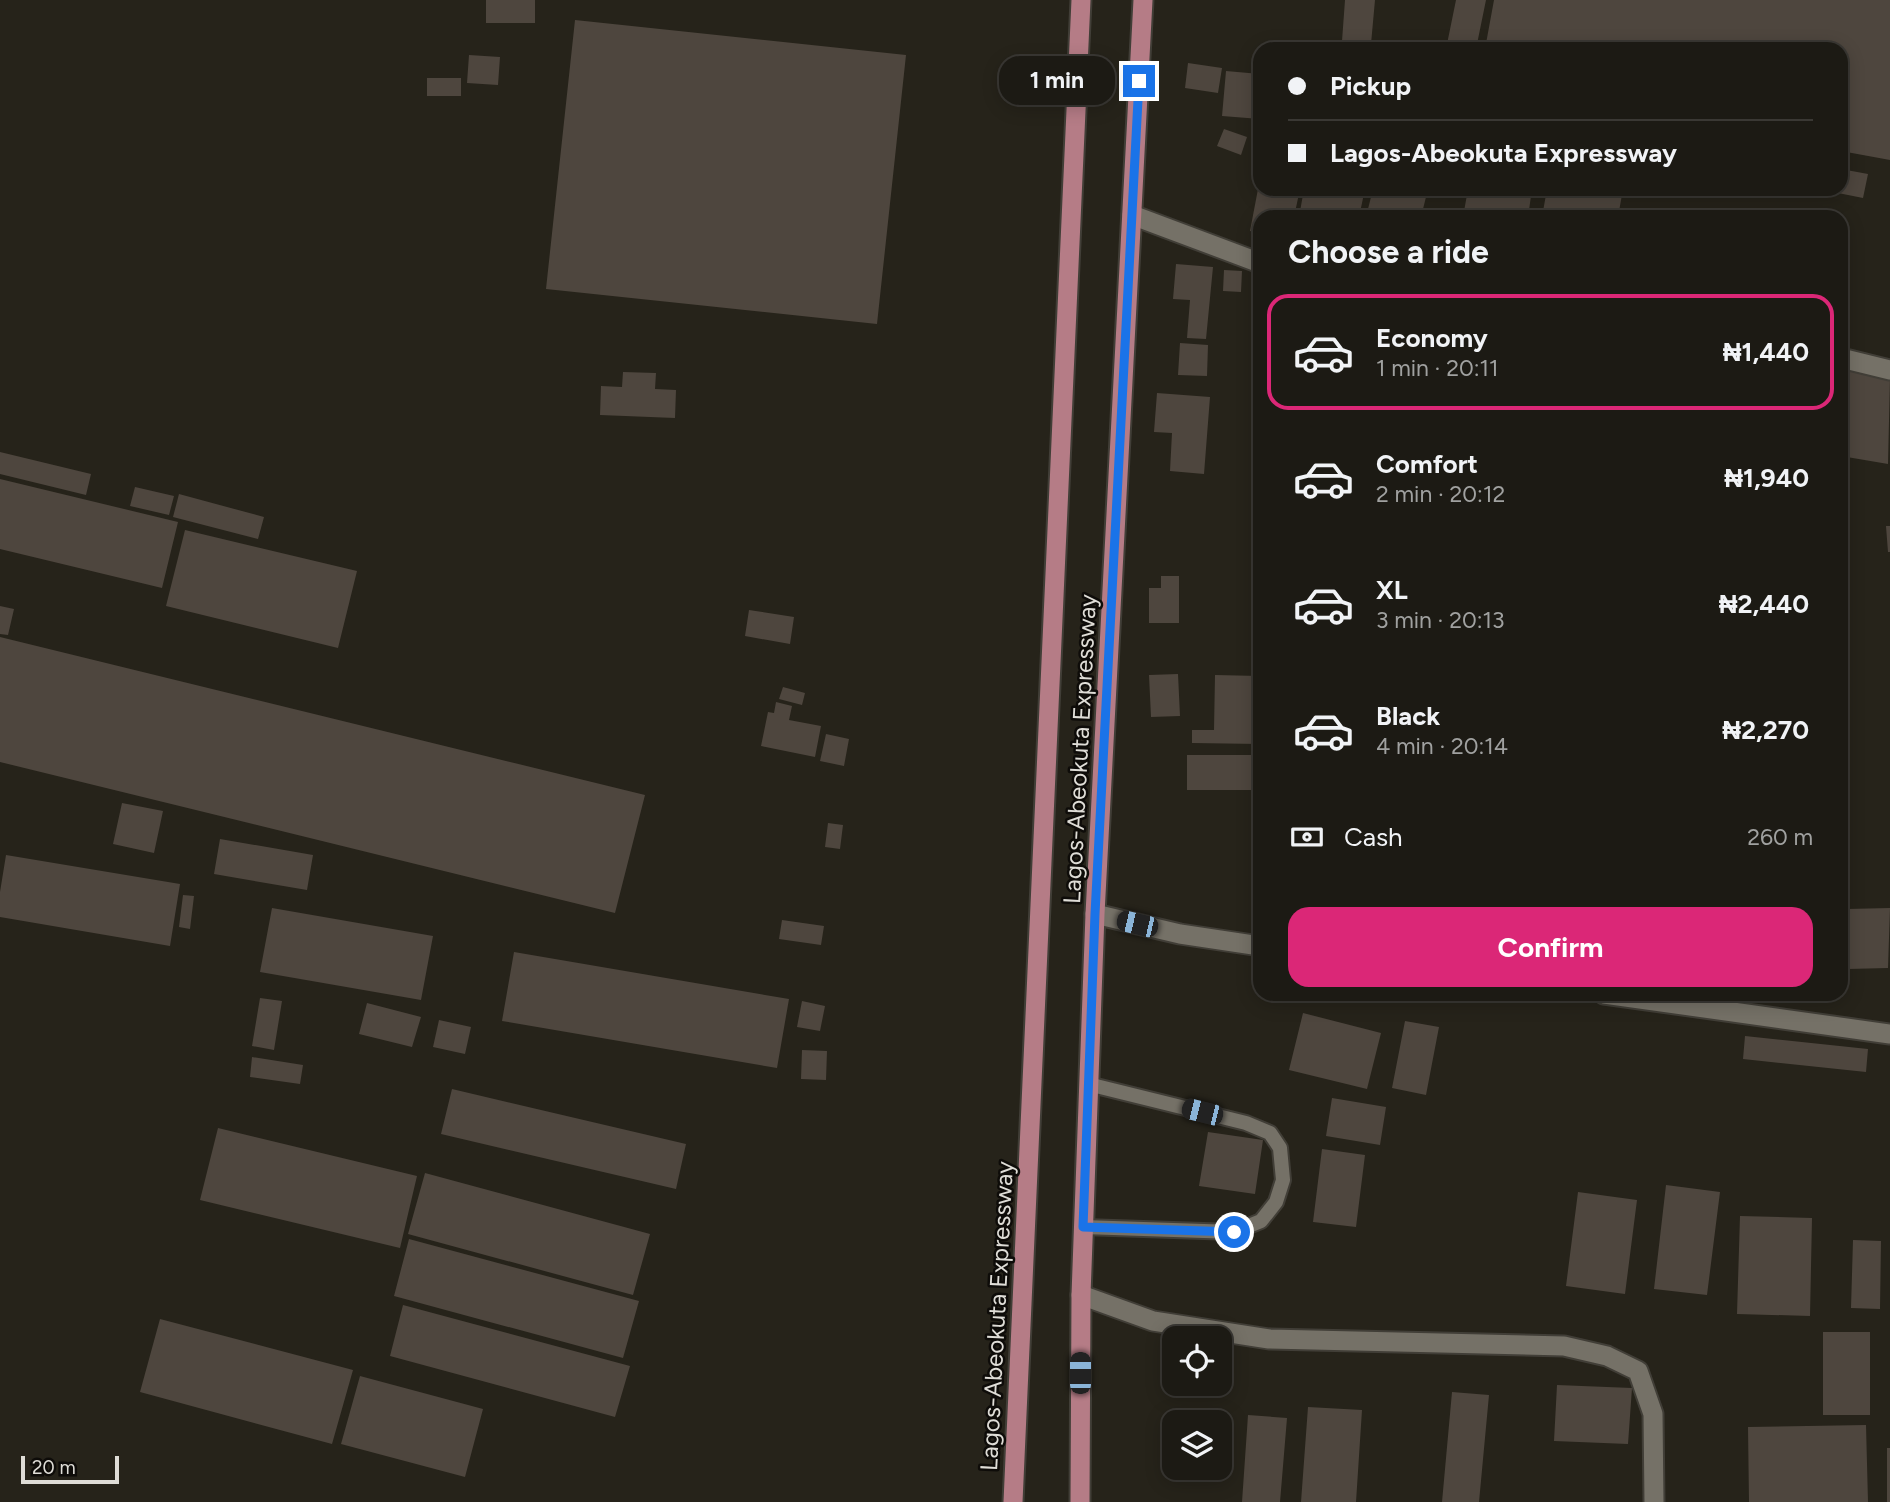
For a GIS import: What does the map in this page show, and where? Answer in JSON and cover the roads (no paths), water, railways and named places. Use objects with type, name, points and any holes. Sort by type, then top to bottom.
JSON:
[{"type":"highway","name":"Lagos-Abeokuta Expressway","points":[[1013,1502],[1081,0]]},
{"type":"highway","name":"Lagos-Abeokuta Expressway","points":[[1080,1502],[1081,1295],[1095,914],[1143,0]]},
{"type":"street","points":[[1132,215],[1253,260]]},
{"type":"street","points":[[1848,360],[1890,370]]},
{"type":"street","points":[[1095,914],[1180,934],[1253,945]]},
{"type":"street","points":[[1654,1001],[1890,1034]]},
{"type":"street","points":[[1081,1295],[1153,1321],[1269,1339],[1550,1345],[1607,1356],[1638,1371],[1653,1415],[1654,1502]]},
{"type":"lane","points":[[1083,1227],[1234,1232],[1261,1221],[1276,1202],[1283,1180],[1280,1148],[1270,1133],[1246,1123],[1088,1084]]}]
